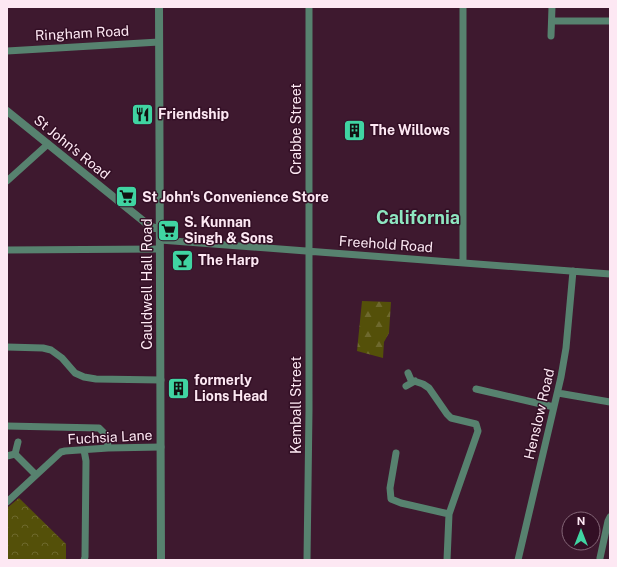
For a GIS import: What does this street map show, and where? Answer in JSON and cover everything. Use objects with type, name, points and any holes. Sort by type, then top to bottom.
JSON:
[{"type":"street","name":"Cauldwell Hall Road","points":[[159,7],[161,560]]},
{"type":"street","name":"Crabbe Street","points":[[309,7],[309,250]]},
{"type":"street","points":[[463,7],[463,263]]},
{"type":"street","points":[[551,36],[552,7]]},
{"type":"street","points":[[552,21],[610,21]]},
{"type":"street","name":"Ringham Road","points":[[7,50],[159,42]]},
{"type":"street","name":"St John's Road","points":[[7,111],[147,224],[154,228],[160,228]]},
{"type":"street","points":[[7,181],[48,144]]},
{"type":"street","name":"Freehold Road","points":[[160,240],[309,250],[610,274]]},
{"type":"street","points":[[7,250],[160,249]]},
{"type":"street","name":"Kemball Street","points":[[307,560],[309,250]]},
{"type":"street","name":"Henslow Road","points":[[518,560],[558,393],[566,348],[573,271]]},
{"type":"street","points":[[7,347],[43,348],[51,350],[62,358],[75,372],[84,377],[96,379],[161,380]]},
{"type":"street","points":[[408,373],[411,380],[423,384],[429,388],[451,418],[476,424],[478,431],[449,514],[447,560]]},
{"type":"street","points":[[406,386],[415,381]]},
{"type":"street","points":[[476,389],[554,407]]},
{"type":"street","points":[[558,393],[610,402]]},
{"type":"street","points":[[7,426],[98,428],[107,436],[108,448]]},
{"type":"street","points":[[15,454],[18,442]]},
{"type":"street","name":"Fuchsia Lane","points":[[7,502],[61,452],[68,450],[108,448],[161,447]]},
{"type":"street","points":[[84,450],[86,461],[84,560]]},
{"type":"street","points":[[396,453],[390,488],[391,499],[401,503],[449,514]]},
{"type":"street","points":[[7,456],[15,454]]},
{"type":"street","points":[[15,454],[36,475]]},
{"type":"street","points":[[600,558],[608,521],[610,518]]},
{"type":"green space","points":[[362,301],[391,302],[389,333],[384,342],[383,358],[357,351]]},
{"type":"green space","points":[[19,498],[66,544],[66,560],[7,560],[7,508]]},
{"type":"place","name":"Friendship","points":[[143,114]]},
{"type":"place","name":"The Willows","points":[[354,130]]},
{"type":"place","name":"St John's Convenience Store","points":[[126,197]]},
{"type":"place","name":"S. Kunnan Singh & Sons","points":[[169,230]]},
{"type":"place","name":"The Harp","points":[[183,260]]},
{"type":"place","name":"formerly Lions Head","points":[[179,388]]},
{"type":"district","name":"California","points":[[418,217]]}]
